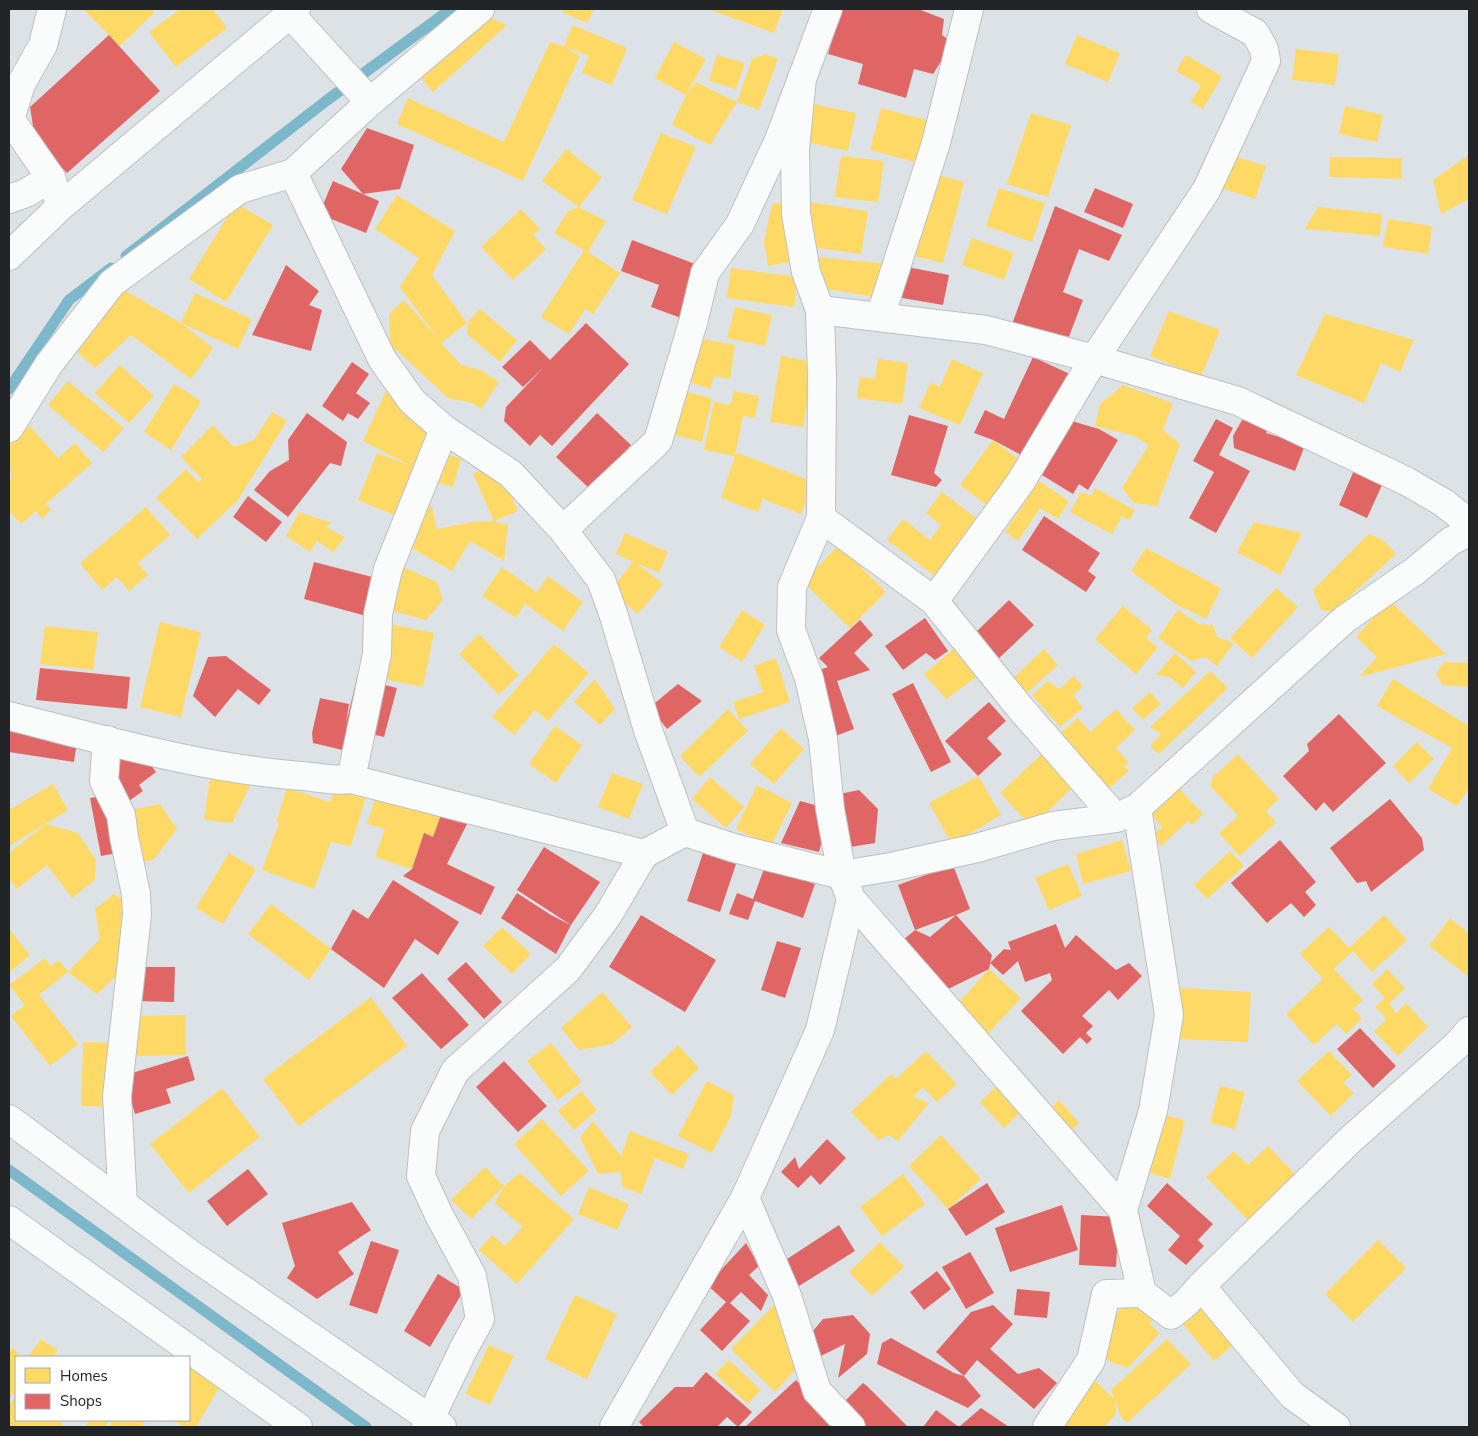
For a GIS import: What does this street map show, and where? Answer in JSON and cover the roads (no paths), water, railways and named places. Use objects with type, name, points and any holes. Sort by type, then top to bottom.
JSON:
[{"type":"street","points":[[52,9],[43,45],[21,84],[10,119],[51,178],[62,206]]},
{"type":"street","points":[[9,428],[49,364],[112,283],[240,190],[293,173],[370,102],[480,9]]},
{"type":"street","points":[[563,530],[658,441],[694,319],[705,272],[740,224],[780,140],[828,9]]},
{"type":"street","points":[[880,318],[936,143],[969,9]]},
{"type":"street","points":[[934,601],[1020,483],[1094,359],[1208,189],[1266,60],[1264,49],[1255,33],[1211,9]]},
{"type":"street","points":[[9,256],[62,206],[291,10],[370,102]]},
{"type":"street","points":[[614,1427],[745,1198],[820,1030],[847,887],[830,809],[823,739],[809,678],[791,630],[792,587],[821,518],[822,379],[820,310],[806,272],[796,214],[795,149],[802,78]]},
{"type":"street","points":[[293,173],[382,359],[412,401],[444,428],[511,474],[563,530],[600,580],[614,613],[648,730],[685,832]]},
{"type":"street","points":[[9,199],[26,193],[51,178]]},
{"type":"street","points":[[820,310],[986,330],[1238,401],[1406,481],[1444,503],[1469,523]]},
{"type":"street","points":[[351,779],[376,654],[378,614],[388,569],[444,428]]},
{"type":"street","points":[[821,518],[934,601],[1021,709],[1126,813],[1169,1015],[1153,1111],[1124,1210]]},
{"type":"street","points":[[847,887],[891,867],[977,848],[1053,826],[1126,813],[1345,619],[1415,571],[1451,541],[1469,532]]},
{"type":"street","points":[[9,716],[150,752],[275,774],[317,777],[337,781],[351,779],[644,854]]},
{"type":"street","points":[[107,740],[104,781],[121,815],[136,894],[137,915],[116,1096],[123,1204]]},
{"type":"street","points":[[9,1119],[189,1253],[433,1424],[463,1350],[480,1319],[472,1276],[439,1215],[421,1176],[425,1131],[455,1071],[568,969],[608,915],[644,854],[685,832],[847,887],[1124,1210],[1142,1293],[1170,1315],[1186,1303],[1350,1140],[1456,1046],[1469,1031]]},
{"type":"street","points":[[745,1198],[787,1296],[817,1390],[851,1427]]},
{"type":"street","points":[[9,1220],[298,1427]]},
{"type":"street","points":[[1201,1286],[1292,1395],[1336,1427]]},
{"type":"street","points":[[1047,1427],[1091,1360],[1106,1294],[1142,1293]]},
{"type":"waterway","points":[[126,256],[326,101],[451,9]]},
{"type":"waterway","points":[[9,389],[69,300],[111,268]]},
{"type":"waterway","points":[[9,1170],[366,1427]]}]
